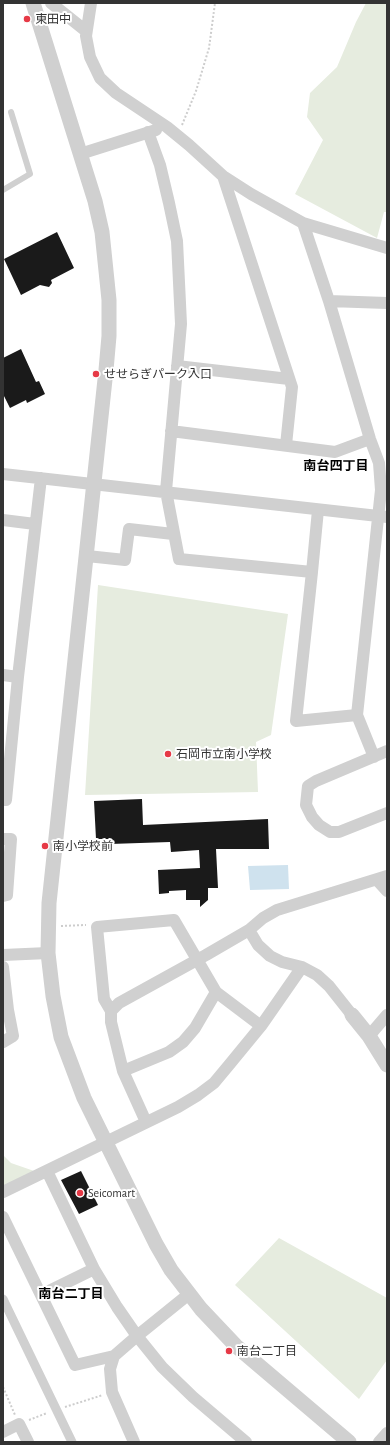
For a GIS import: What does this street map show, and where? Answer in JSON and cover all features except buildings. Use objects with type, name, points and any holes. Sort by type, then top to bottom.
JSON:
[{"type":"street","points":[[33,3],[80,154],[102,232],[109,300],[109,343],[48,927],[48,953],[53,996],[62,1037],[84,1098],[156,1244],[171,1270],[216,1326],[236,1346],[349,1442]]},
{"type":"street","points":[[51,3],[86,31]]},
{"type":"street","points":[[91,3],[86,31],[90,57],[100,78],[116,93],[167,126],[223,176],[251,194],[303,223],[387,248]]},
{"type":"street","points":[[80,154],[167,126]]},
{"type":"street","points":[[148,132],[160,165],[177,241],[181,324],[166,491],[179,559],[312,572]]},
{"type":"street","points":[[223,176],[292,387],[286,445]]},
{"type":"street","points":[[303,223],[329,301],[370,439],[379,463],[383,517],[357,715],[374,757]]},
{"type":"street","points":[[329,301],[387,304]]},
{"type":"street","points":[[177,366],[289,379]]},
{"type":"street","points":[[171,431],[335,452],[370,439]]},
{"type":"street","points":[[3,474],[166,491],[383,517]]},
{"type":"street","points":[[3,800],[6,800],[18,677],[41,478]]},
{"type":"street","points":[[318,510],[296,720],[357,715]]},
{"type":"street","points":[[3,520],[35,524]]},
{"type":"street","points":[[87,556],[125,560],[129,529],[174,534]]},
{"type":"street","points":[[3,675],[18,677]]},
{"type":"street","points":[[387,751],[316,781],[308,786],[306,805],[312,817],[319,825],[330,832],[339,832],[387,813]]},
{"type":"street","points":[[3,839],[11,840],[7,895],[3,896]]},
{"type":"street","points":[[111,1011],[118,1003],[198,960],[249,930],[263,918],[277,910],[382,878],[387,891]]},
{"type":"street","points":[[146,1122],[123,1071],[111,1022],[111,1011],[104,999],[97,927],[174,920],[216,992],[261,1026]]},
{"type":"street","points":[[249,930],[258,945],[270,956],[282,962],[302,967],[317,974],[329,986],[369,1036],[387,1065]]},
{"type":"street","points":[[3,955],[48,953]]},
{"type":"street","points":[[3,967],[8,1010],[13,1036],[3,1042]]},
{"type":"street","points":[[3,1192],[178,1107],[214,1083],[261,1026],[302,967]]},
{"type":"street","points":[[123,1071],[170,1052],[183,1042],[195,1028],[216,992]]},
{"type":"street","points":[[369,1036],[387,1015]]},
{"type":"street","points":[[47,1171],[94,1269],[137,1336],[162,1367],[233,1438],[246,1442]]},
{"type":"street","points":[[3,1217],[75,1365],[114,1356],[189,1294]]},
{"type":"street","points":[[41,1295],[94,1269]]},
{"type":"street","points":[[3,1299],[72,1442]]},
{"type":"street","points":[[114,1356],[110,1369],[112,1392],[134,1442]]},
{"type":"street","points":[[3,1432],[19,1424],[28,1442]]},
{"type":"street","points":[[379,1442],[387,1432]]},
{"type":"lane","points":[[3,190],[30,174],[11,112]]},
{"type":"path","points":[[178,135],[196,91],[209,48],[215,3]]},
{"type":"path","points":[[48,927],[91,924],[97,927]]},
{"type":"path","points":[[3,1387],[19,1424]]},
{"type":"shaded area","points":[[366,3],[387,3],[387,212],[384,212],[377,238],[295,194],[323,140],[307,117],[310,93],[337,67],[356,22]]},
{"type":"shaded area","points":[[98,585],[288,614],[271,735],[256,742],[258,792],[85,795]]},
{"type":"shaded area","points":[[3,1155],[11,1163],[37,1172],[3,1188]]},
{"type":"shaded area","points":[[279,1238],[387,1298],[387,1360],[359,1399],[235,1285]]},
{"type":"water","points":[[288,865],[289,889],[250,890],[248,866]]},
{"type":"place","name":"東田中","points":[[27,19]]},
{"type":"place","name":"せせらぎパーク入口","points":[[96,374]]},
{"type":"place","name":"石岡市立南小学校","points":[[168,754]]},
{"type":"place","name":"南小学校前","points":[[45,846]]},
{"type":"place","name":"Seicomart","points":[[80,1193]]},
{"type":"place","name":"南台二丁目","points":[[229,1351]]},
{"type":"district","name":"南台四丁目","points":[[336,466]]},
{"type":"district","name":"南台二丁目","points":[[71,1294]]}]
